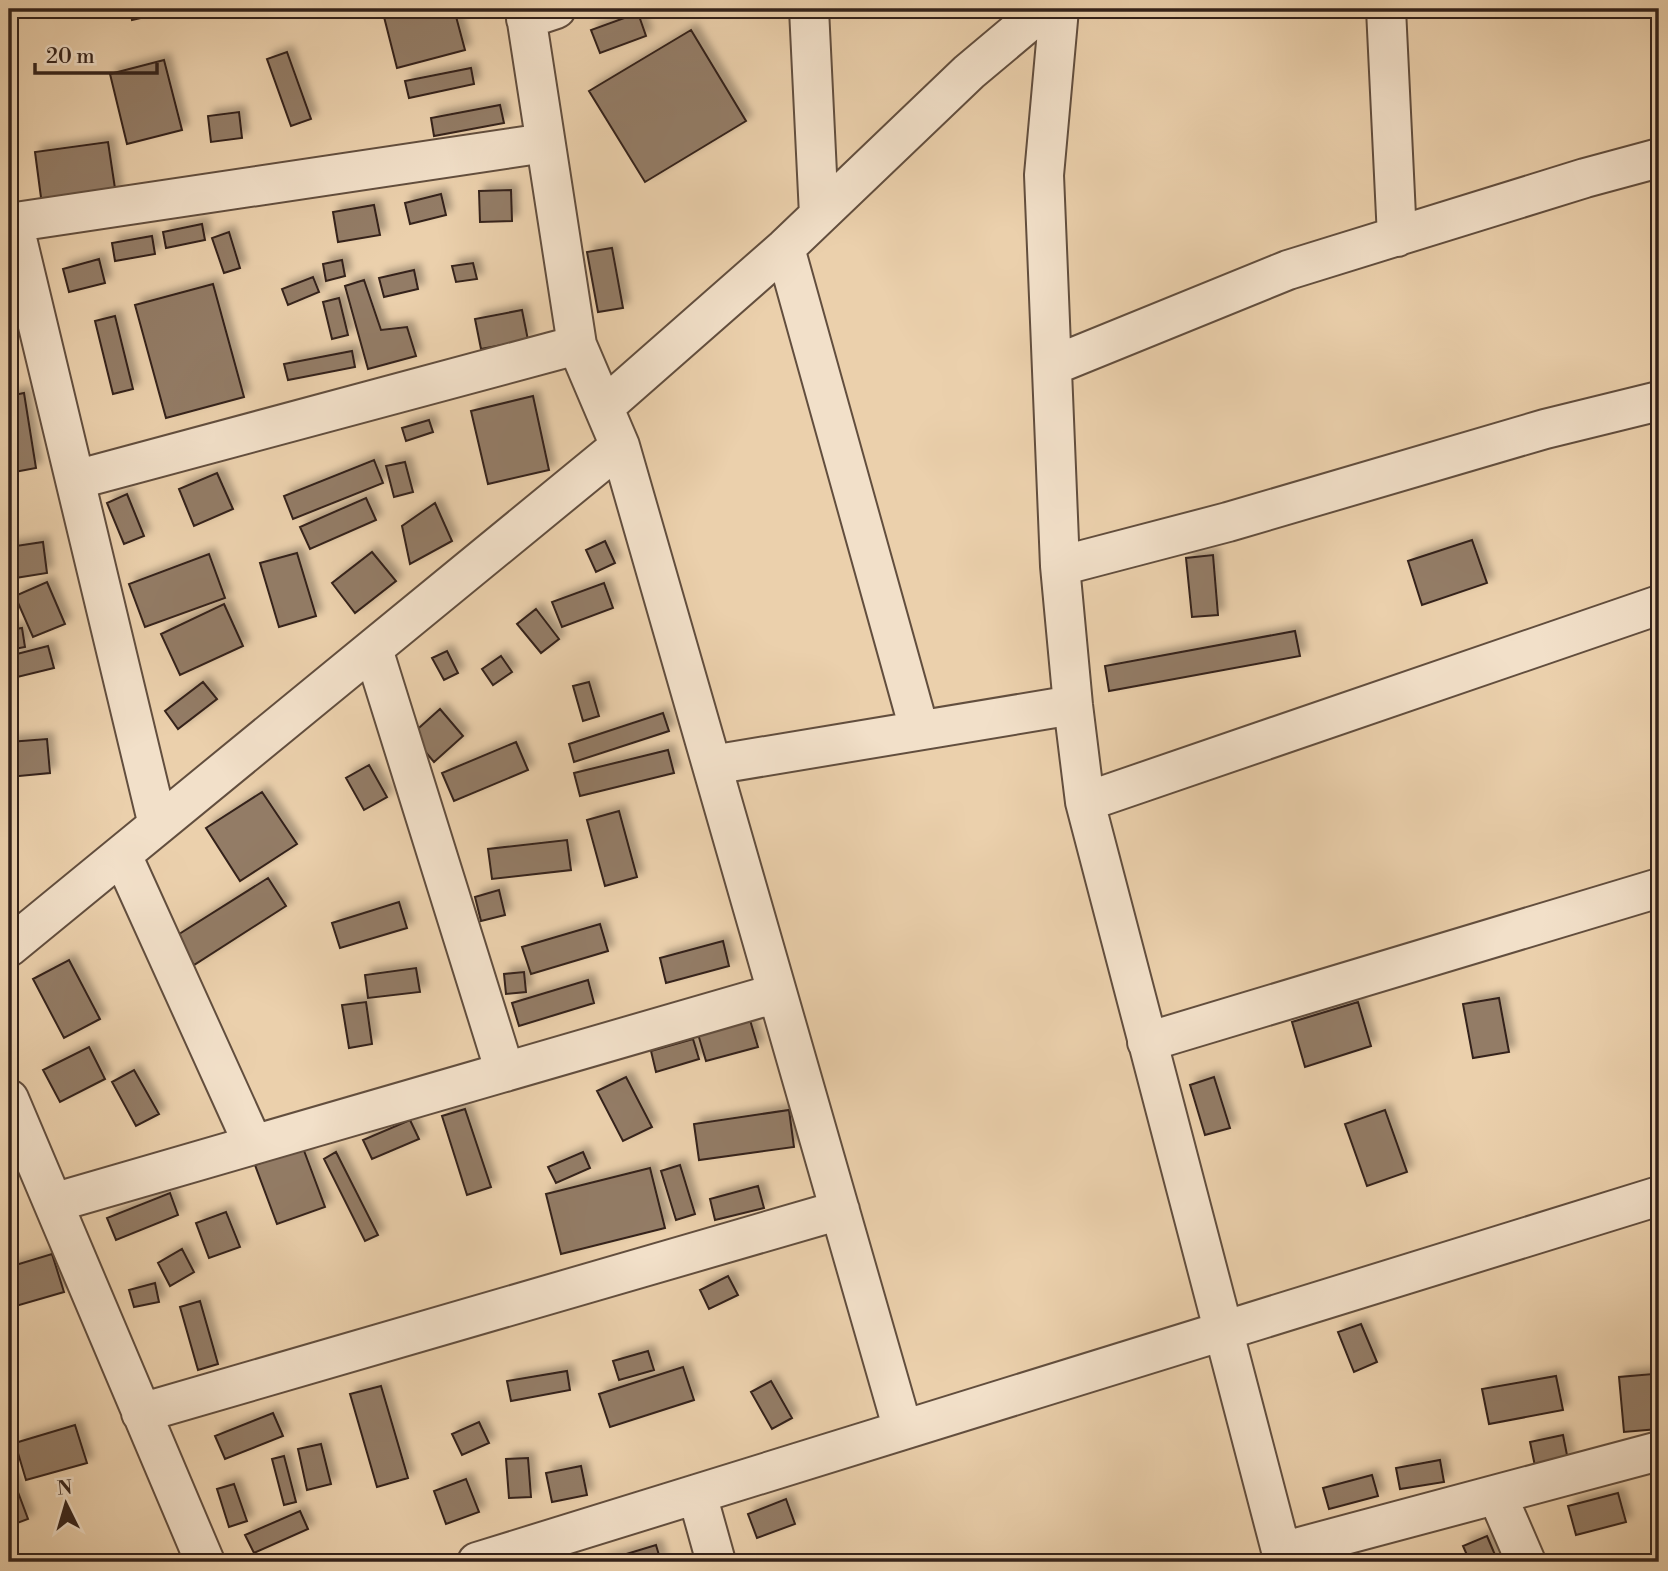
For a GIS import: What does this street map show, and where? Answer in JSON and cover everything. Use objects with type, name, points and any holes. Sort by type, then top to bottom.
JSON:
[{"type":"street","points":[[809,9],[819,215]]},
{"type":"street","points":[[604,407],[785,247],[969,72],[1044,9]]},
{"type":"street","points":[[1059,9],[1044,175],[1060,566],[1085,802],[1283,1557],[1659,1451]]},
{"type":"street","points":[[1386,9],[1397,237]]},
{"type":"street","points":[[535,12],[545,143],[577,345],[620,446],[903,1430]]},
{"type":"street","points":[[158,825],[11,222],[545,143]]},
{"type":"street","points":[[1052,366],[1288,270],[1585,178],[1659,158]]},
{"type":"street","points":[[785,247],[919,729]]},
{"type":"street","points":[[75,480],[577,345]]},
{"type":"street","points":[[1060,566],[1228,522],[1545,429],[1659,401]]},
{"type":"street","points":[[9,947],[620,446]]},
{"type":"street","points":[[1085,802],[1659,605]]},
{"type":"street","points":[[373,649],[505,1072]]},
{"type":"street","points":[[712,765],[1073,705]]},
{"type":"street","points":[[122,855],[253,1144]]},
{"type":"street","points":[[1147,1042],[1659,888]]},
{"type":"street","points":[[52,1203],[778,993]]},
{"type":"street","points":[[9,1099],[205,1562]]},
{"type":"street","points":[[477,1562],[1659,1196]]},
{"type":"street","points":[[141,1413],[840,1210]]},
{"type":"street","points":[[697,1494],[716,1562]]},
{"type":"street","points":[[1497,1495],[1526,1562]]},
{"type":"building","points":[[130,9],[157,9],[158,14],[132,20]]},
{"type":"building","points":[[382,9],[454,9],[465,50],[397,68]]},
{"type":"building","points":[[638,13],[646,36],[600,53],[591,30]]},
{"type":"building","points":[[691,30],[746,121],[645,182],[589,91]]},
{"type":"building","points":[[287,52],[311,119],[291,126],[267,59]]},
{"type":"building","points":[[164,60],[182,130],[127,144],[110,74]]},
{"type":"building","points":[[471,68],[474,84],[409,98],[405,81]]},
{"type":"building","points":[[500,105],[504,123],[434,136],[431,118]]},
{"type":"building","points":[[239,112],[242,138],[211,142],[208,116]]},
{"type":"building","points":[[108,142],[116,195],[42,205],[35,152]]},
{"type":"building","points":[[511,190],[512,221],[480,222],[479,191]]},
{"type":"building","points":[[441,194],[446,215],[410,224],[405,203]]},
{"type":"building","points":[[374,205],[380,235],[338,242],[333,212]]},
{"type":"building","points":[[202,224],[205,240],[166,248],[163,232]]},
{"type":"building","points":[[229,232],[240,268],[224,273],[212,238]]},
{"type":"building","points":[[152,236],[155,254],[115,261],[112,243]]},
{"type":"building","points":[[612,248],[623,308],[598,312],[587,252]]},
{"type":"building","points":[[99,259],[105,283],[69,292],[63,269]]},
{"type":"building","points":[[342,260],[345,276],[326,281],[323,264]]},
{"type":"building","points":[[473,263],[477,279],[456,282],[452,266]]},
{"type":"building","points":[[414,270],[418,289],[384,297],[379,278]]},
{"type":"building","points":[[313,277],[319,292],[288,305],[282,289]]},
{"type":"building","points":[[364,280],[381,330],[407,327],[416,356],[368,369],[345,286]]},
{"type":"building","points":[[213,284],[244,397],[166,418],[135,305]]},
{"type":"building","points":[[339,298],[348,335],[332,339],[323,302]]},
{"type":"building","points":[[522,310],[528,340],[481,349],[475,319]]},
{"type":"building","points":[[115,316],[133,389],[113,394],[95,321]]},
{"type":"building","points":[[352,351],[355,367],[288,380],[284,364]]},
{"type":"building","points":[[24,393],[36,468],[9,473],[9,396]]},
{"type":"building","points":[[533,396],[549,470],[488,484],[471,411]]},
{"type":"building","points":[[429,420],[433,432],[406,441],[402,428]]},
{"type":"building","points":[[374,460],[383,483],[293,519],[284,496]]},
{"type":"building","points":[[405,462],[413,492],[394,497],[386,466]]},
{"type":"building","points":[[217,473],[233,509],[194,526],[179,489]]},
{"type":"building","points":[[127,494],[144,536],[124,544],[107,503]]},
{"type":"building","points":[[366,498],[376,520],[310,549],[300,527]]},
{"type":"building","points":[[435,503],[452,541],[410,564],[402,526]]},
{"type":"building","points":[[1472,540],[1487,583],[1422,605],[1408,561]]},
{"type":"building","points":[[605,541],[615,563],[596,572],[586,550]]},
{"type":"building","points":[[43,542],[47,573],[9,579],[9,547]]},
{"type":"building","points":[[372,552],[396,581],[355,613],[332,583]]},
{"type":"building","points":[[297,553],[316,616],[279,627],[260,563]]},
{"type":"building","points":[[209,554],[225,598],[145,627],[129,584]]},
{"type":"building","points":[[1213,555],[1218,615],[1192,617],[1186,558]]},
{"type":"building","points":[[47,582],[65,624],[33,637],[15,596]]},
{"type":"building","points":[[604,583],[613,608],[562,627],[552,602]]},
{"type":"building","points":[[224,604],[243,646],[180,675],[161,634]]},
{"type":"building","points":[[536,609],[559,639],[541,653],[517,624]]},
{"type":"building","points":[[22,628],[25,647],[9,650],[9,630]]},
{"type":"building","points":[[1295,631],[1300,656],[1109,691],[1105,666]]},
{"type":"building","points":[[48,646],[54,668],[9,679],[9,656]]},
{"type":"building","points":[[447,651],[458,673],[444,680],[432,658]]},
{"type":"building","points":[[501,656],[512,672],[493,685],[482,669]]},
{"type":"building","points":[[203,682],[217,699],[178,729],[165,711]]},
{"type":"building","points":[[589,682],[599,716],[583,721],[573,686]]},
{"type":"building","points":[[440,709],[463,736],[434,762],[411,735]]},
{"type":"building","points":[[663,713],[669,731],[574,762],[569,744]]},
{"type":"building","points":[[47,739],[50,773],[9,777],[9,742]]},
{"type":"building","points":[[516,742],[528,770],[454,801],[442,773]]},
{"type":"building","points":[[668,750],[674,773],[580,796],[574,773]]},
{"type":"building","points":[[369,765],[387,797],[364,810],[346,778]]},
{"type":"building","points":[[262,792],[297,844],[240,881],[206,828]]},
{"type":"building","points":[[619,811],[637,877],[605,886],[587,820]]},
{"type":"building","points":[[567,840],[571,870],[492,879],[488,849]]},
{"type":"building","points":[[268,878],[286,906],[194,965],[176,936]]},
{"type":"building","points":[[499,890],[505,915],[481,921],[475,897]]},
{"type":"building","points":[[399,902],[407,928],[340,948],[332,923]]},
{"type":"building","points":[[600,924],[608,951],[531,974],[522,947]]},
{"type":"building","points":[[723,941],[729,966],[666,983],[660,958]]},
{"type":"building","points":[[69,960],[100,1019],[64,1038],[33,979]]},
{"type":"building","points":[[416,968],[420,992],[368,998],[365,975]]},
{"type":"building","points":[[524,972],[526,992],[506,994],[504,974]]},
{"type":"building","points":[[588,980],[594,1003],[519,1026],[512,1003]]},
{"type":"building","points":[[1499,998],[1509,1052],[1473,1058],[1463,1004]]},
{"type":"building","points":[[366,1002],[372,1044],[349,1048],[342,1005]]},
{"type":"building","points":[[1358,1002],[1371,1046],[1305,1067],[1292,1022]]},
{"type":"building","points":[[750,1020],[758,1047],[706,1061],[698,1034]]},
{"type":"building","points":[[693,1039],[699,1059],[656,1072],[651,1051]]},
{"type":"building","points":[[89,1047],[105,1079],[60,1102],[43,1070]]},
{"type":"building","points":[[134,1070],[159,1114],[136,1126],[112,1082]]},
{"type":"building","points":[[626,1077],[652,1127],[623,1141],[597,1091]]},
{"type":"building","points":[[1214,1077],[1230,1128],[1205,1135],[1190,1085]]},
{"type":"building","points":[[465,1109],[491,1187],[467,1195],[442,1116]]},
{"type":"building","points":[[789,1110],[794,1147],[699,1160],[694,1124]]},
{"type":"building","points":[[1385,1110],[1407,1172],[1367,1186],[1345,1124]]},
{"type":"building","points":[[410,1120],[419,1139],[372,1159],[363,1140]]},
{"type":"building","points":[[303,1148],[325,1207],[277,1224],[255,1165]]},
{"type":"building","points":[[336,1152],[378,1235],[365,1241],[324,1159]]},
{"type":"building","points":[[583,1152],[590,1168],[556,1183],[548,1167]]},
{"type":"building","points":[[680,1165],[695,1214],[676,1220],[661,1171]]},
{"type":"building","points":[[650,1168],[665,1228],[561,1254],[546,1194]]},
{"type":"building","points":[[758,1186],[764,1208],[715,1220],[710,1199]]},
{"type":"building","points":[[170,1193],[178,1215],[116,1240],[107,1218]]},
{"type":"building","points":[[226,1212],[240,1247],[209,1258],[196,1223]]},
{"type":"building","points":[[182,1249],[194,1272],[170,1286],[158,1263]]},
{"type":"building","points":[[52,1254],[64,1292],[9,1308],[9,1267]]},
{"type":"building","points":[[728,1276],[738,1295],[709,1309],[700,1290]]},
{"type":"building","points":[[155,1283],[159,1302],[134,1307],[129,1290]]},
{"type":"building","points":[[200,1301],[218,1364],[198,1370],[180,1307]]},
{"type":"building","points":[[1361,1324],[1377,1362],[1354,1372],[1338,1332]]},
{"type":"building","points":[[648,1351],[654,1370],[619,1380],[613,1361]]},
{"type":"building","points":[[683,1367],[694,1400],[610,1427],[599,1394]]},
{"type":"building","points":[[567,1371],[570,1390],[511,1401],[507,1381]]},
{"type":"building","points":[[1653,1374],[1658,1429],[1624,1432],[1619,1377]]},
{"type":"building","points":[[1556,1376],[1563,1410],[1489,1424],[1482,1389]]},
{"type":"building","points":[[771,1381],[792,1418],[772,1429],[751,1392]]},
{"type":"building","points":[[381,1386],[408,1478],[377,1487],[350,1394]]},
{"type":"building","points":[[273,1413],[283,1436],[225,1459],[215,1436]]},
{"type":"building","points":[[479,1422],[489,1443],[462,1455],[452,1434]]},
{"type":"building","points":[[75,1425],[87,1463],[26,1480],[15,1443]]},
{"type":"building","points":[[1563,1435],[1568,1460],[1535,1466],[1530,1442]]},
{"type":"building","points":[[321,1444],[331,1484],[307,1490],[298,1449]]},
{"type":"building","points":[[284,1456],[296,1502],[284,1505],[272,1459]]},
{"type":"building","points":[[528,1458],[531,1497],[509,1498],[506,1459]]},
{"type":"building","points":[[1440,1460],[1444,1482],[1400,1489],[1396,1468]]},
{"type":"building","points":[[581,1466],[587,1495],[552,1502],[546,1473]]},
{"type":"building","points":[[9,1468],[28,1519],[9,1526]]},
{"type":"building","points":[[1372,1475],[1378,1496],[1329,1509],[1323,1488]]},
{"type":"building","points":[[466,1479],[479,1512],[446,1524],[434,1491]]},
{"type":"building","points":[[234,1484],[247,1521],[229,1527],[217,1489]]},
{"type":"building","points":[[1618,1493],[1626,1522],[1576,1535],[1568,1506]]},
{"type":"building","points":[[786,1499],[795,1524],[757,1538],[748,1514]]},
{"type":"building","points":[[300,1511],[308,1529],[254,1553],[245,1535]]},
{"type":"building","points":[[1487,1536],[1498,1562],[1470,1562],[1463,1546]]},
{"type":"building","points":[[656,1545],[661,1562],[600,1562]]}]
